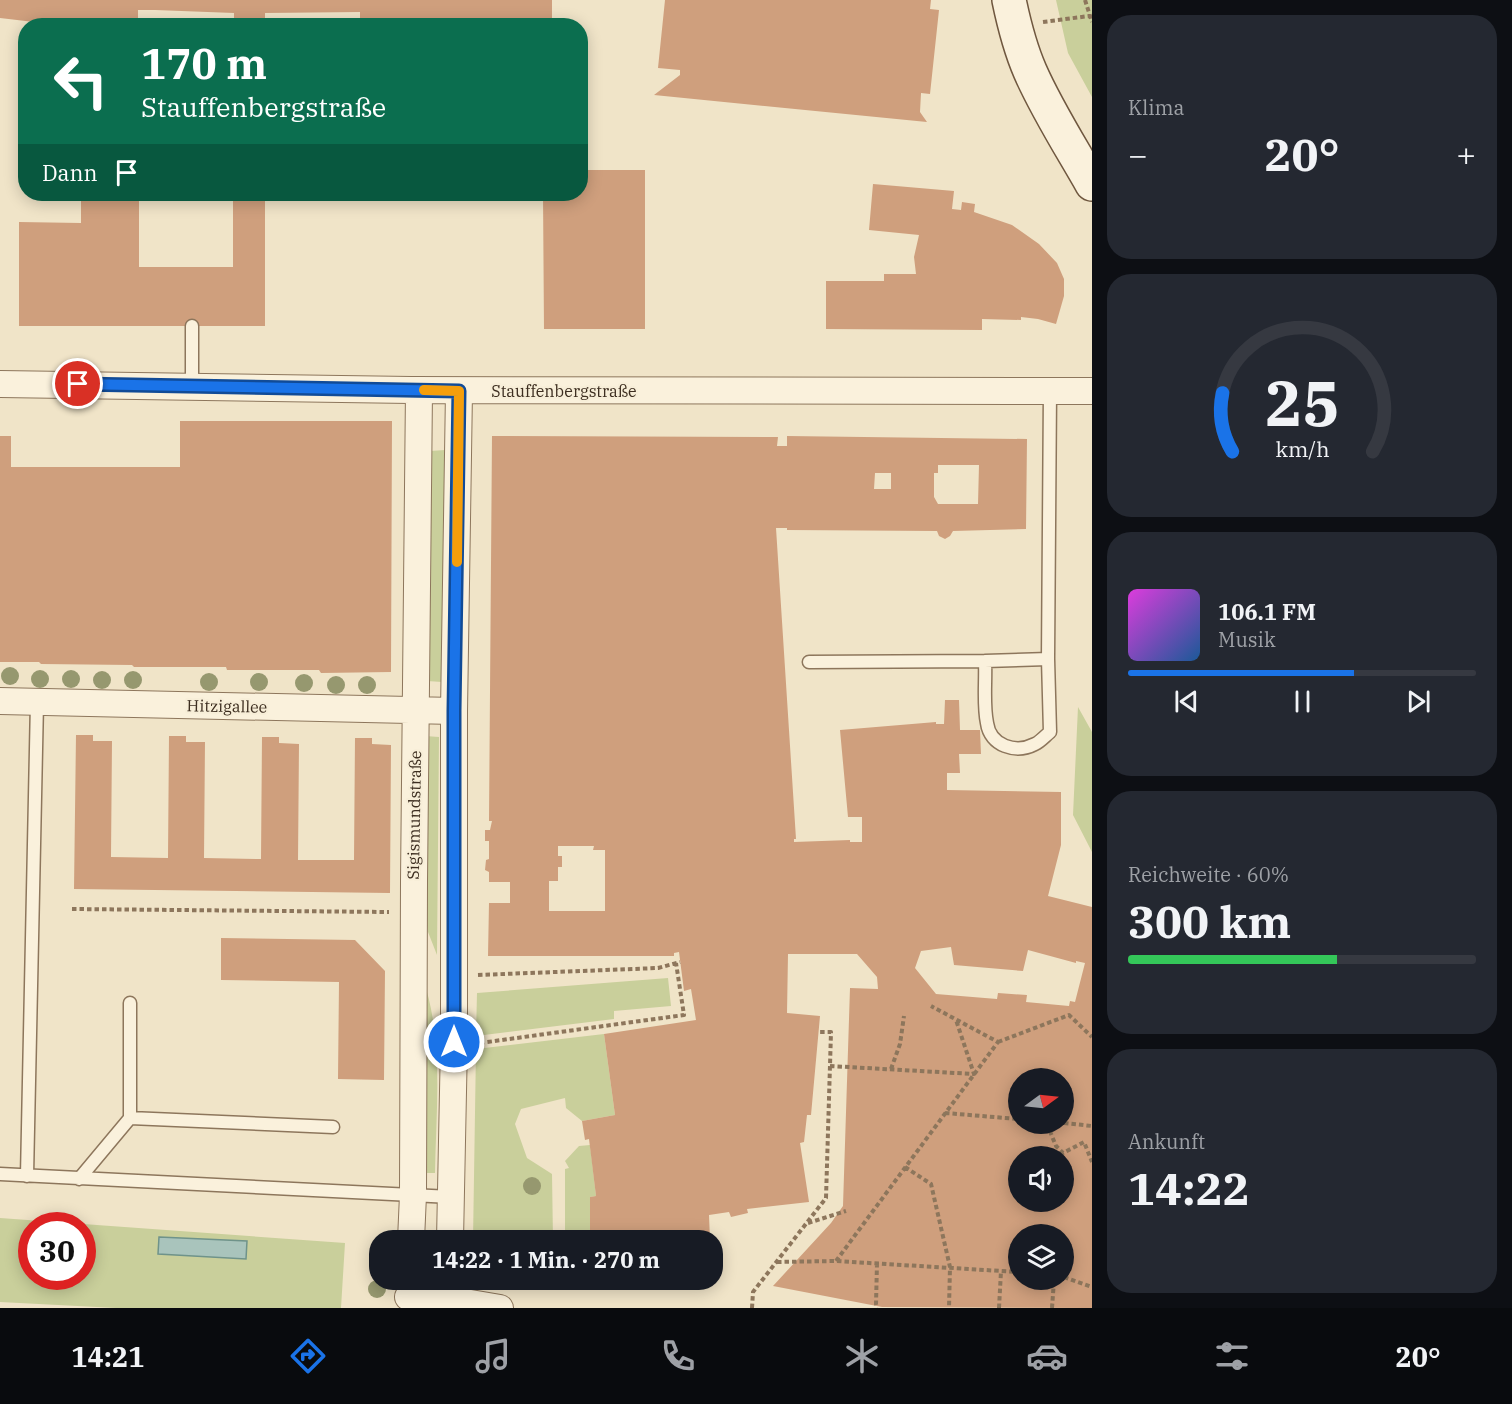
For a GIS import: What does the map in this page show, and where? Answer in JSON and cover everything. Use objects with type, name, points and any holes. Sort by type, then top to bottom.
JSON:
[{"type":"main road","points":[[1009,0],[1014,26],[1029,70],[1092,184]]},
{"type":"street","name":"Stauffenbergstraße","points":[[0,384],[459,391],[1092,391]]},
{"type":"street","name":"Sigismundstraße","points":[[411,1230],[418,390]]},
{"type":"street","points":[[450,1230],[459,391]]},
{"type":"street","name":"Hitzigallee","points":[[0,702],[454,711]]},
{"type":"street","points":[[408,1295],[447,1296],[500,1308]]},
{"type":"lane","points":[[192,326],[192,386]]},
{"type":"lane","points":[[985,661],[987,725],[996,741],[1008,748],[1036,744],[1050,732],[1048,659],[1050,391]]},
{"type":"lane","points":[[809,662],[1048,659]]},
{"type":"lane","points":[[27,1176],[37,702]]},
{"type":"lane","points":[[79,1179],[130,1118],[129,1003]]},
{"type":"lane","points":[[130,1118],[333,1127]]},
{"type":"lane","points":[[0,1174],[451,1197]]},
{"type":"path","points":[[1085,0],[1092,22]]},
{"type":"path","points":[[1032,23],[1090,17]]},
{"type":"path","points":[[72,909],[396,912]]},
{"type":"path","points":[[470,1044],[684,1015],[678,962],[658,968],[492,974]]},
{"type":"path","points":[[931,1006],[998,1042]]},
{"type":"path","points":[[836,1261],[998,1042],[1069,1015],[1092,1037]]},
{"type":"path","points":[[891,1069],[900,1044],[904,1016]]},
{"type":"path","points":[[956,1019],[974,1074]]},
{"type":"path","points":[[752,1308],[753,1292],[826,1198],[831,1032],[819,1032]]},
{"type":"path","points":[[830,1066],[974,1074]]},
{"type":"path","points":[[945,1113],[1008,1118]]},
{"type":"path","points":[[1074,1124],[1092,1126]]},
{"type":"path","points":[[1051,1134],[1056,1146],[1063,1153],[1084,1142],[1092,1162]]},
{"type":"path","points":[[905,1167],[931,1184],[950,1267],[949,1308]]},
{"type":"path","points":[[808,1223],[846,1211]]},
{"type":"path","points":[[776,1262],[836,1261],[1008,1271]]},
{"type":"path","points":[[877,1263],[876,1304],[878,1308]]},
{"type":"path","points":[[999,1308],[1001,1271]]},
{"type":"path","points":[[1074,1281],[1092,1287]]},
{"type":"path","points":[[1052,1308],[1053,1290]]},
{"type":"green space","points":[[1056,0],[1092,0],[1092,97],[1068,53]]},
{"type":"green space","points":[[445,450],[442,682],[427,681],[430,451]]},
{"type":"green space","points":[[1078,707],[1092,732],[1092,852],[1073,815]]},
{"type":"green space","points":[[425,736],[439,737],[437,955],[428,932],[424,905]]},
{"type":"green space","points":[[668,978],[671,1006],[614,1011],[614,1019],[476,1036],[477,993]]},
{"type":"green space","points":[[423,979],[430,1002],[436,1051],[435,1173],[422,1173]]},
{"type":"green space","points":[[604,1034],[615,1115],[582,1121],[566,1108],[565,1098],[521,1109],[515,1124],[527,1158],[552,1174],[553,1230],[473,1230],[476,1049]]},
{"type":"green space","points":[[590,1145],[596,1196],[590,1197],[590,1230],[565,1230],[565,1169],[569,1168],[565,1161],[579,1146]]},
{"type":"green space","points":[[0,1218],[18,1219],[18,1290],[96,1290],[96,1225],[345,1243],[341,1308],[116,1308],[0,1302]]},
{"type":"water","points":[[159,1237],[247,1241],[246,1259],[158,1254]]},
{"type":"building","points":[[0,0],[552,0],[552,18],[360,18],[360,12],[265,13],[265,18],[234,18],[234,13],[138,10],[138,18],[18,18],[18,20],[0,18]]},
{"type":"building","points":[[665,0],[931,0],[930,9],[939,10],[930,94],[921,93],[920,112],[927,122],[654,95],[680,75],[680,70],[658,68]]},
{"type":"building","points":[[588,170],[645,170],[645,329],[544,329],[543,201],[588,201]]},
{"type":"building","points":[[873,184],[954,191],[952,209],[961,210],[962,202],[975,204],[974,212],[1012,225],[1039,244],[1057,263],[1064,279],[1064,296],[1056,324],[1021,317],[1021,320],[982,319],[982,330],[826,329],[826,281],[884,281],[884,274],[916,274],[914,257],[919,235],[869,230]]},
{"type":"building","points":[[81,201],[139,201],[139,267],[233,267],[233,201],[265,201],[265,326],[19,326],[19,222],[81,223]]},
{"type":"building","points":[[180,421],[392,421],[391,672],[321,673],[319,670],[227,670],[226,667],[134,667],[132,665],[0,662],[0,436],[11,436],[11,467],[180,467]]},
{"type":"building","points":[[492,436],[778,437],[777,446],[787,446],[787,436],[1027,439],[1026,529],[953,531],[945,539],[939,536],[937,531],[776,528],[796,839],[794,842],[850,840],[850,842],[862,842],[862,817],[848,817],[840,730],[936,722],[936,724],[944,724],[945,700],[959,700],[960,730],[980,730],[981,754],[959,754],[960,773],[947,773],[947,790],[1061,792],[1061,845],[1048,896],[1092,907],[1092,1308],[882,1307],[773,1286],[831,1223],[843,1206],[850,988],[878,989],[877,977],[857,954],[788,954],[787,1013],[820,1016],[811,1115],[807,1115],[804,1142],[800,1143],[809,1202],[747,1209],[748,1213],[731,1217],[729,1212],[709,1215],[710,1230],[590,1230],[590,1197],[596,1196],[589,1139],[585,1140],[582,1121],[615,1115],[604,1034],[696,1020],[691,989],[684,991],[679,952],[674,953],[674,956],[488,956],[489,903],[510,903],[510,882],[489,882],[489,872],[485,870],[486,860],[489,859],[489,841],[485,841],[485,830],[490,830],[492,821],[489,821]],"holes":[[[938,465],[979,465],[978,504],[938,504],[934,497],[934,473],[938,473]],[[875,473],[891,473],[891,489],[874,489]],[[558,846],[594,846],[593,850],[605,850],[605,911],[549,911],[549,881],[558,881],[558,867],[562,867],[562,856],[558,856]],[[951,947],[954,965],[1023,971],[1028,950],[1076,963],[1076,961],[1085,963],[1075,1002],[1070,1001],[1069,1006],[1026,1002],[1027,995],[998,993],[997,999],[936,994],[915,968],[921,951]]]},
{"type":"building","points":[[76,735],[93,735],[93,741],[112,741],[111,857],[168,858],[169,736],[186,736],[186,742],[205,742],[204,858],[261,859],[262,737],[279,737],[279,743],[299,744],[298,860],[354,860],[355,738],[372,738],[372,744],[391,745],[390,893],[74,889]]},
{"type":"building","points":[[221,938],[355,940],[385,971],[384,1080],[338,1079],[339,982],[221,980]]},
{"type":"slow traffic","points":[[424,390],[459,391],[457,562]]},
{"type":"route","points":[[78,384],[459,391],[454,711],[454,1042]]}]
